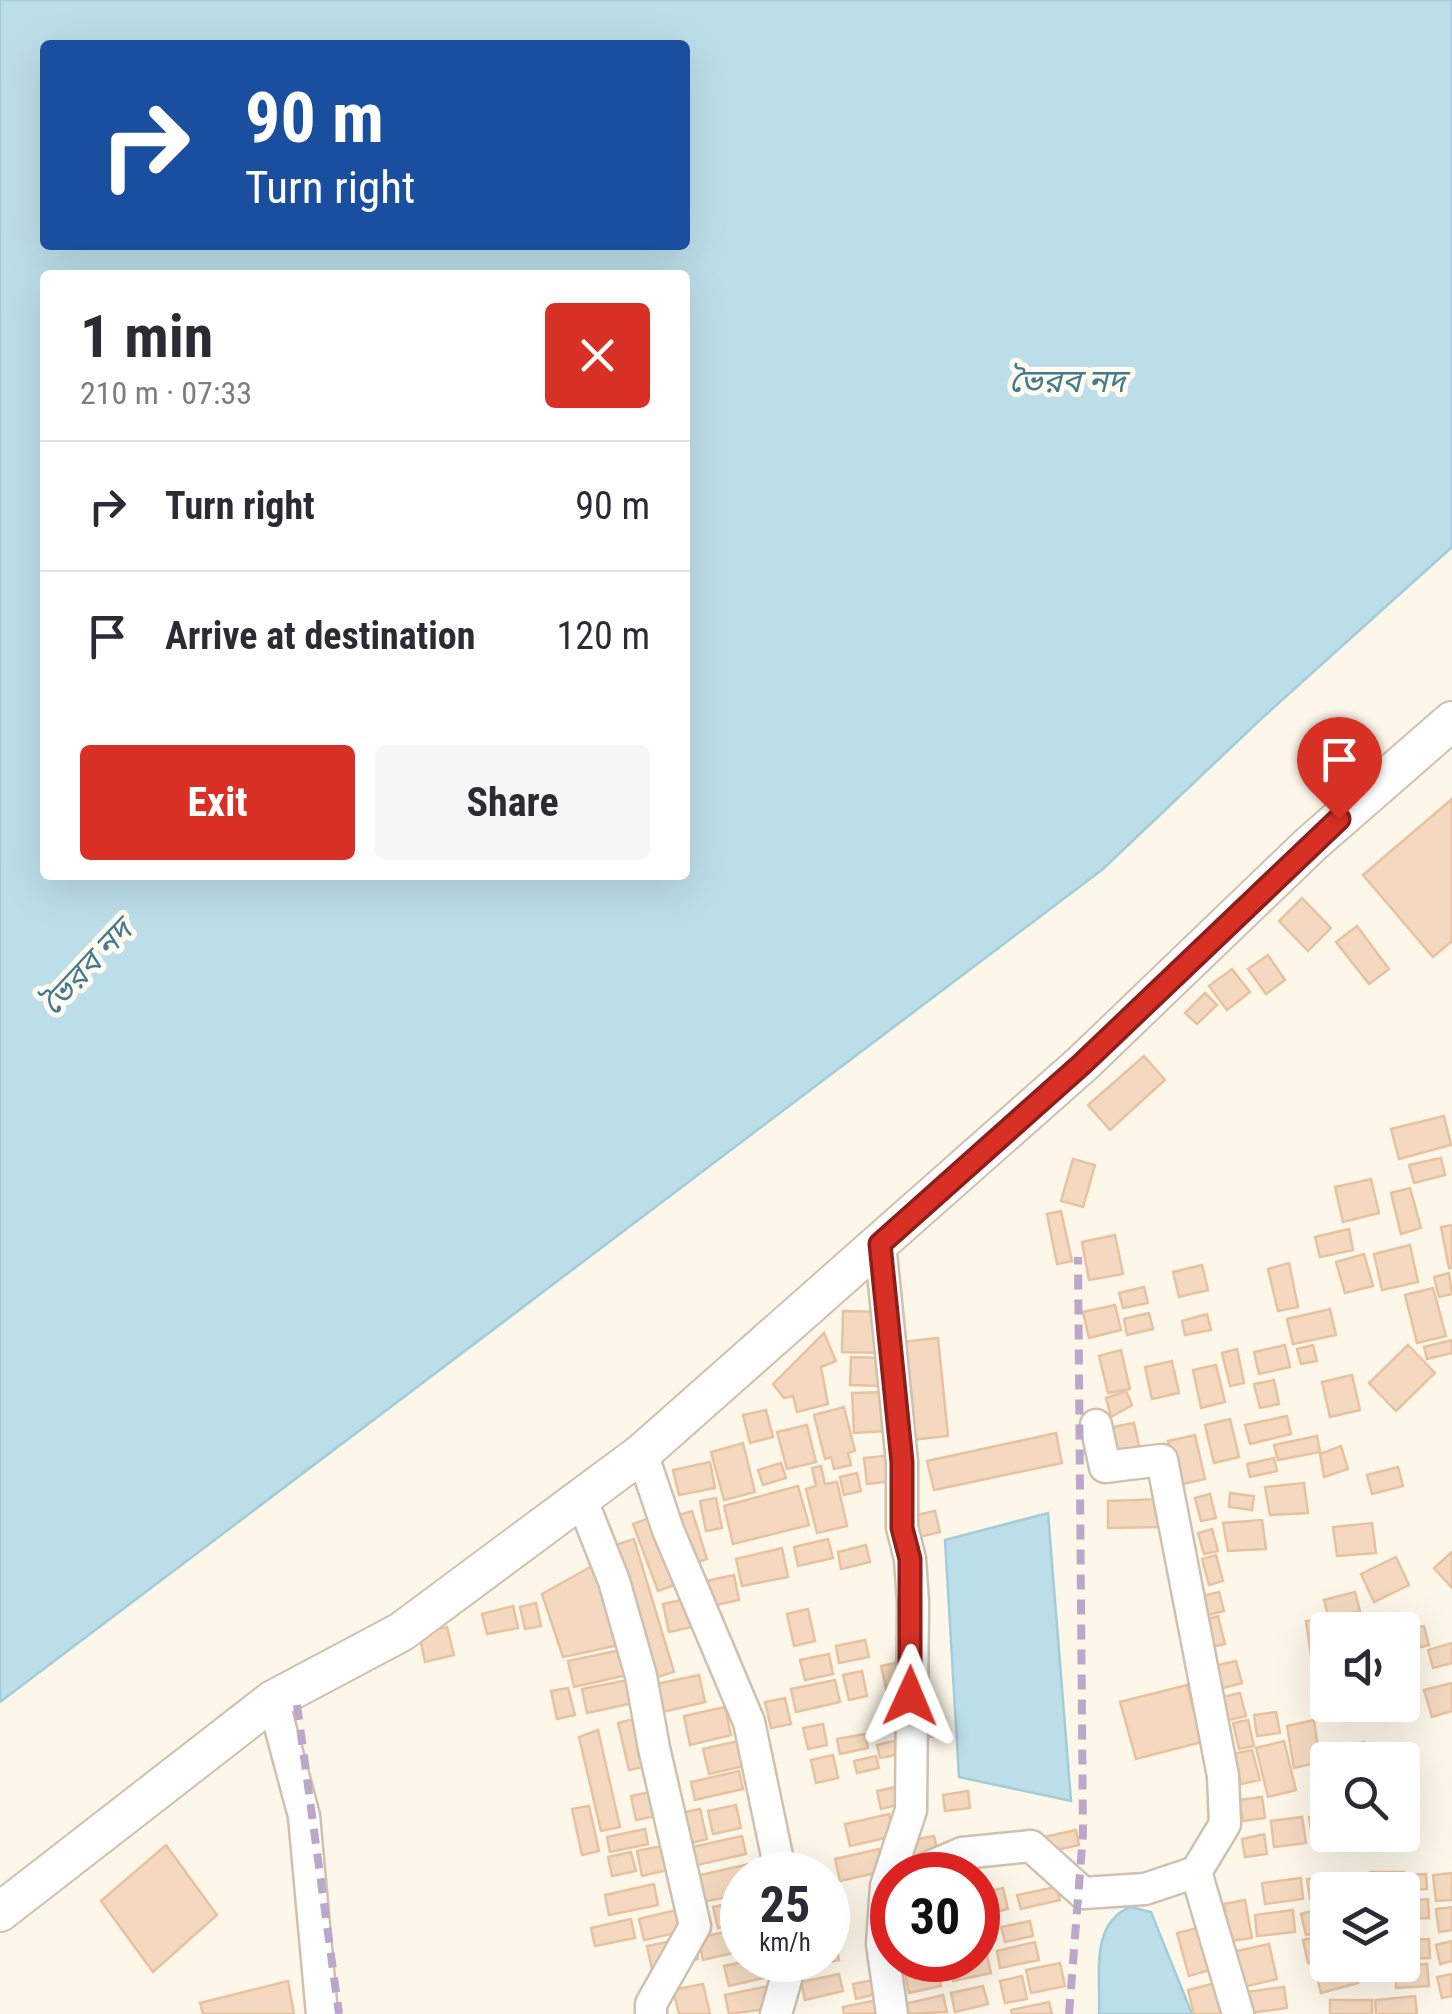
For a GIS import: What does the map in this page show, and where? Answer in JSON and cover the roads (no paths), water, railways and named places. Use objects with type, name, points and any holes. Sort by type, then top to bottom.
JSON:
[{"type":"street","points":[[0,1912],[273,1700],[401,1632],[642,1453],[1082,1064],[1311,844],[1452,722]]},
{"type":"street","points":[[880,1244],[902,1462],[902,1528],[910,1559],[912,1602],[911,1810],[903,1852]]},
{"type":"street","points":[[972,1852],[1030,1846],[1083,1894],[1145,1889],[1196,1872],[1225,1824],[1224,1776],[1185,1594],[1162,1460],[1104,1467],[1096,1425]]},
{"type":"street","points":[[642,1453],[668,1530],[749,1722],[775,1852]]},
{"type":"street","points":[[581,1498],[614,1581],[640,1676],[695,1926],[658,1991],[651,2014]]},
{"type":"street","points":[[273,1700],[304,1816],[322,2014]]},
{"type":"street","points":[[1196,1872],[1238,2014]]},
{"type":"street","points":[[776,2014],[785,1982]]},
{"type":"street","points":[[887,1982],[892,2014]]},
{"type":"water","name":"ভৈরব নদ","points":[[0,0],[1452,0],[1452,547],[1261,719],[1103,869],[0,1702]]},
{"type":"water","points":[[1048,1513],[1071,1801],[959,1777],[945,1540]]},
{"type":"water","points":[[1130,1907],[1151,1912],[1192,2014],[1099,2014],[1103,1938],[1117,1915]]},
{"type":"railway","points":[[1069,2014],[1083,1834],[1078,1257]]},
{"type":"railway","points":[[297,1705],[339,2014]]}]
